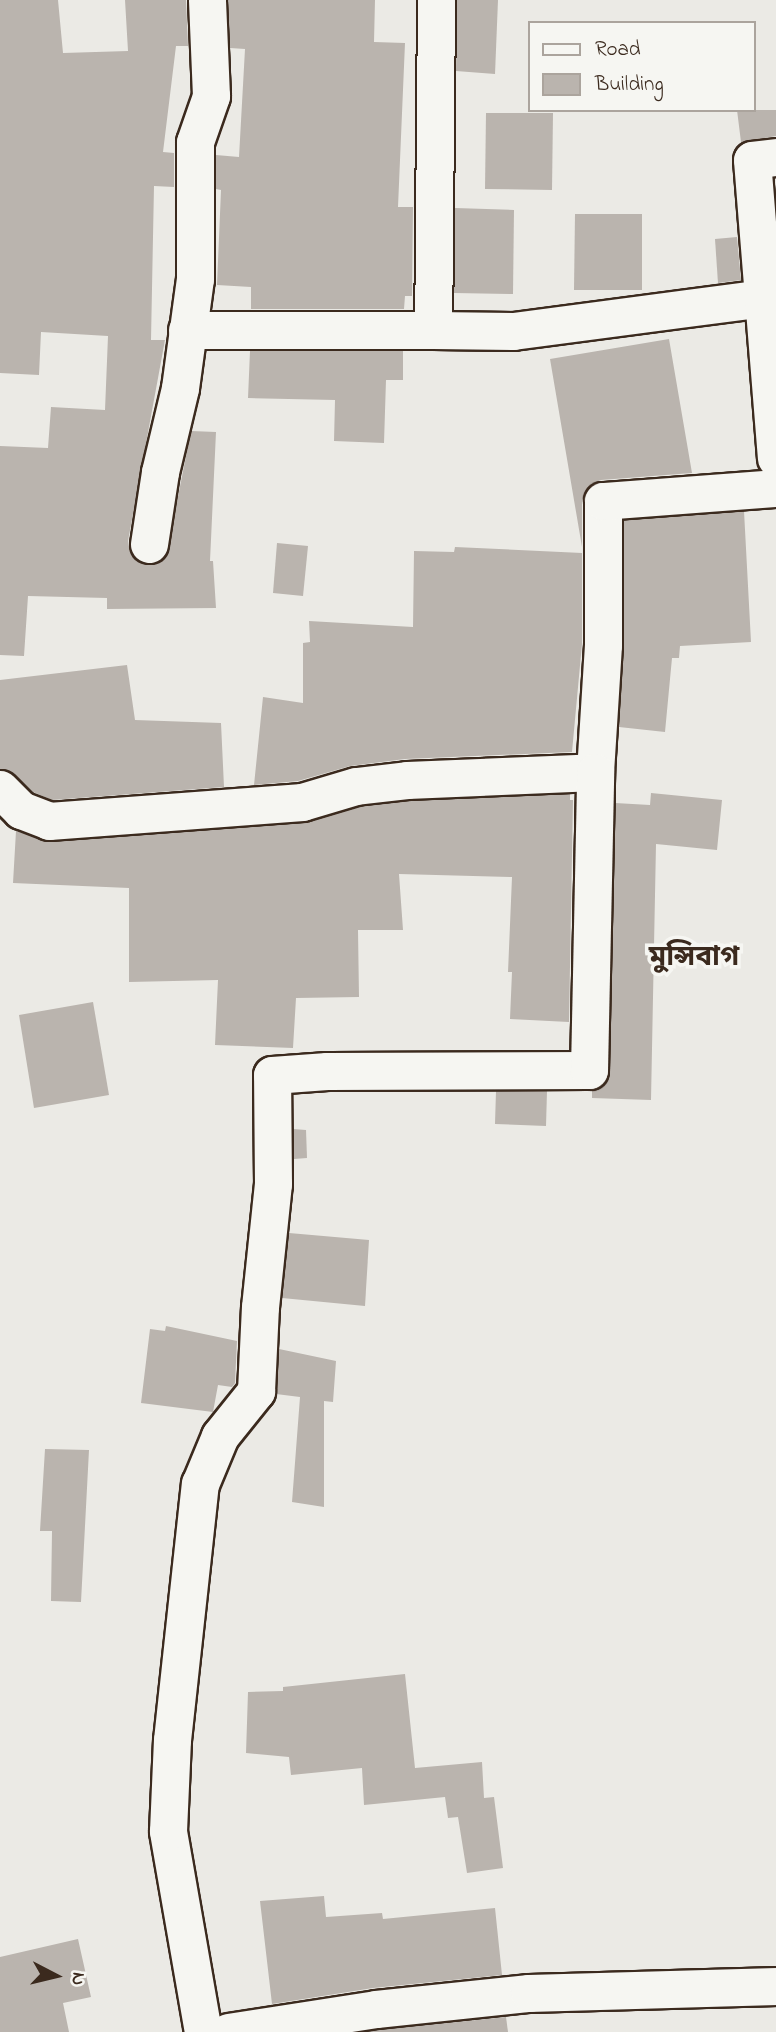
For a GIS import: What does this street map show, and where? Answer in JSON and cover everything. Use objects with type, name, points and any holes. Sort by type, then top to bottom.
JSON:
[{"type":"street","points":[[149,544],[160,472],[180,388],[195,279],[195,142],[211,96],[207,0]]},
{"type":"street","points":[[433,330],[436,0]]},
{"type":"street","points":[[776,157],[752,160],[776,458]]},
{"type":"street","points":[[187,330],[513,331],[763,298]]},
{"type":"street","points":[[203,2032],[168,1831],[172,1740],[200,1484],[220,1436],[256,1391],[260,1307],[273,1184],[272,1074],[327,1071],[589,1070],[595,772],[603,645],[603,501],[776,488]]},
{"type":"street","points":[[0,789],[21,810],[50,821],[302,802],[356,786],[407,780],[595,772]]},
{"type":"street","points":[[228,2032],[452,2016],[529,1993],[776,1986]]},
{"type":"building","points":[[0,0],[58,0],[63,53],[128,51],[125,0],[186,0],[188,46],[176,46],[163,152],[174,153],[174,187],[154,186],[151,340],[165,340],[128,541],[130,552],[136,561],[147,565],[156,564],[166,557],[191,431],[216,432],[210,561],[213,561],[216,608],[107,609],[107,598],[28,596],[24,656],[0,655],[0,446],[48,448],[51,407],[105,410],[108,336],[41,332],[39,375],[0,373]]},
{"type":"building","points":[[228,0],[375,0],[374,42],[405,43],[398,207],[413,207],[412,296],[405,296],[404,309],[251,309],[251,287],[217,285],[221,190],[216,189],[216,155],[239,157],[245,49],[230,48]]},
{"type":"building","points":[[457,0],[498,0],[495,74],[456,71]]},
{"type":"building","points":[[776,110],[776,136],[741,142],[737,112]]},
{"type":"building","points":[[486,113],[553,113],[552,190],[485,189]]},
{"type":"building","points":[[455,208],[514,210],[513,294],[454,293]]},
{"type":"building","points":[[575,214],[642,214],[642,290],[574,290]]},
{"type":"building","points":[[737,237],[741,280],[718,283],[715,239]]},
{"type":"building","points":[[669,339],[692,473],[601,480],[591,484],[582,500],[582,547],[550,359]]},
{"type":"building","points":[[250,351],[403,351],[403,380],[386,380],[384,443],[334,441],[335,400],[248,398]]},
{"type":"building","points":[[744,511],[751,642],[680,646],[679,658],[672,658],[665,732],[619,727],[624,645],[624,520]]},
{"type":"building","points":[[277,543],[308,546],[303,596],[273,593]]},
{"type":"building","points":[[455,547],[582,553],[582,644],[572,752],[405,759],[350,766],[298,781],[254,785],[263,697],[303,703],[303,643],[310,642],[309,621],[413,627],[414,551],[454,552]]},
{"type":"building","points":[[127,665],[135,720],[221,723],[224,787],[52,800],[33,792],[14,774],[0,769],[0,680]]},
{"type":"building","points":[[651,793],[722,800],[717,850],[656,844],[651,1100],[592,1098],[592,1090],[607,1081],[610,1070],[615,803],[650,805]]},
{"type":"building","points":[[570,794],[570,800],[573,800],[569,1022],[510,1019],[512,972],[508,972],[512,877],[399,874],[403,930],[358,930],[359,997],[296,998],[293,1048],[215,1045],[218,980],[129,982],[129,888],[13,883],[16,831],[51,842],[304,823],[360,807],[409,801]]},
{"type":"building","points":[[93,1002],[109,1095],[34,1108],[19,1015]]},
{"type":"building","points":[[496,1091],[547,1091],[546,1126],[495,1124]]},
{"type":"building","points":[[293,1129],[306,1130],[307,1158],[294,1159]]},
{"type":"building","points":[[289,1233],[369,1240],[365,1306],[282,1298]]},
{"type":"building","points":[[166,1326],[237,1341],[235,1383],[232,1387],[218,1385],[213,1412],[141,1403],[150,1329],[165,1331]]},
{"type":"building","points":[[279,1349],[336,1361],[333,1402],[324,1401],[324,1507],[292,1502],[300,1397],[276,1394]]},
{"type":"building","points":[[45,1449],[89,1450],[81,1602],[51,1601],[52,1531],[40,1531]]},
{"type":"building","points":[[405,1674],[415,1768],[482,1762],[484,1798],[494,1797],[503,1868],[467,1873],[458,1817],[448,1818],[445,1797],[364,1805],[362,1768],[291,1775],[289,1757],[246,1753],[248,1692],[283,1691],[283,1687]]},
{"type":"building","points":[[324,1896],[326,1917],[382,1913],[383,1919],[495,1908],[502,1975],[373,1988],[272,2004],[260,1901]]},
{"type":"building","points":[[78,1939],[91,1997],[63,2003],[69,2032],[0,2032],[0,1957]]},
{"type":"building","points":[[506,2017],[508,2032],[365,2032],[379,2030]]},
{"type":"district","name":"মুন্সিবাগ","points":[[694,959]]}]
